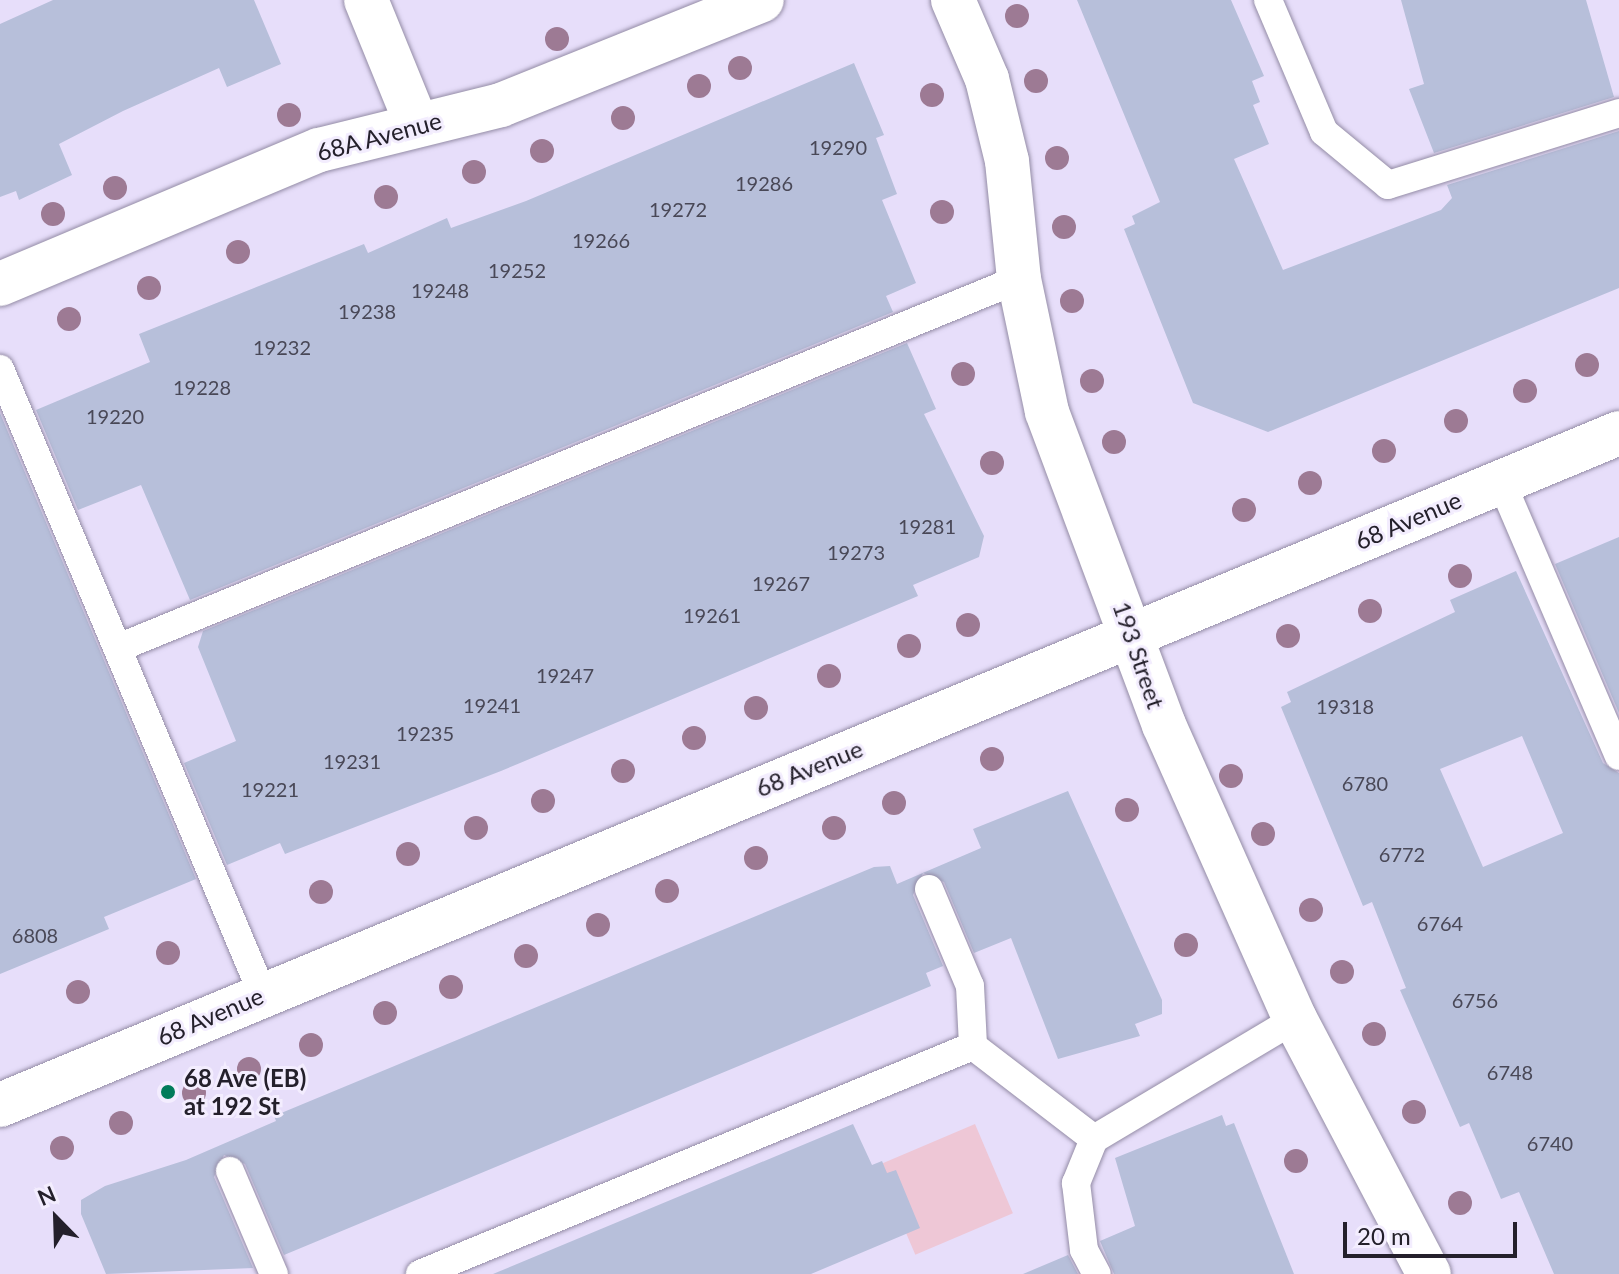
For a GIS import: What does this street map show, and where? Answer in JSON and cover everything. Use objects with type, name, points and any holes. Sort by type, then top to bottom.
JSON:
[{"type":"street","points":[[366,0],[417,125]]},
{"type":"street","name":"68A Avenue","points":[[0,284],[319,150],[501,105],[762,0]]},
{"type":"street","name":"193 Street","points":[[953,0],[987,79],[1007,161],[1019,279],[1047,412],[1212,841],[1295,1019],[1429,1274]]},
{"type":"street","name":"68 Avenue","points":[[0,1105],[262,993],[1619,433]]},
{"type":"lane","points":[[1268,0],[1324,132],[1388,185],[1619,113]]},
{"type":"lane","points":[[118,648],[1019,279]]},
{"type":"lane","points":[[0,369],[262,993]]},
{"type":"lane","points":[[1501,481],[1619,756]]},
{"type":"lane","points":[[929,889],[970,986],[973,1046],[1094,1139]]},
{"type":"lane","points":[[1097,1274],[1084,1250],[1076,1183],[1094,1139],[1295,1019]]},
{"type":"lane","points":[[420,1274],[973,1046]]},
{"type":"lane","points":[[230,1171],[274,1274]]},
{"type":"shaded area","points":[[975,1124],[1013,1213],[915,1255],[877,1165]]},
{"type":"building","points":[[53,0],[254,0],[281,64],[227,87],[219,68],[123,111],[59,144],[72,175],[19,200],[16,191],[0,197],[0,24]]},
{"type":"building","points":[[1077,0],[1231,0],[1264,76],[1252,81],[1260,102],[1253,105],[1269,144],[1234,159],[1283,270],[1441,210],[1452,198],[1447,185],[1619,131],[1619,288],[1268,432],[1193,403],[1124,229],[1135,224],[1132,216],[1160,202]]},
{"type":"building","points":[[1401,0],[1586,0],[1614,97],[1434,153],[1409,89],[1424,84]]},
{"type":"building","points":[[854,63],[884,135],[876,138],[897,194],[882,200],[916,283],[886,296],[893,312],[190,600],[141,485],[78,510],[36,410],[150,362],[139,334],[364,244],[368,253],[447,218],[451,228],[526,201]]},
{"type":"building","points":[[907,343],[936,409],[924,414],[984,536],[979,557],[913,585],[918,596],[501,771],[285,854],[280,843],[227,865],[184,763],[236,741],[198,647],[203,631]]},
{"type":"building","points":[[0,413],[196,879],[104,917],[109,929],[0,974]]},
{"type":"building","points":[[1619,537],[1619,713],[1555,564]]},
{"type":"building","points":[[1516,571],[1603,763],[1619,773],[1619,1274],[1554,1274],[1519,1192],[1501,1199],[1469,1123],[1460,1127],[1400,990],[1406,988],[1372,902],[1363,906],[1281,707],[1291,702],[1287,692],[1455,612],[1450,600]],"holes":[[[1522,736],[1563,833],[1483,867],[1440,769]]]},
{"type":"building","points":[[1068,791],[1162,1000],[1162,1014],[1135,1024],[1140,1036],[1058,1059],[1011,938],[974,953],[944,882],[923,873],[913,895],[943,966],[926,973],[931,986],[284,1255],[245,1164],[224,1155],[214,1177],[253,1268],[106,1274],[81,1214],[81,1200],[105,1186],[186,1160],[276,1121],[274,1116],[874,867],[890,866],[897,884],[981,848],[973,829]]},
{"type":"building","points":[[1222,1115],[1226,1126],[1234,1123],[1294,1274],[1114,1274],[1100,1241],[1135,1226],[1115,1158]]},
{"type":"building","points":[[853,1124],[872,1165],[882,1161],[887,1173],[896,1170],[920,1228],[811,1274],[493,1274]]},
{"type":"building","points":[[1068,1255],[1078,1274],[1023,1274]]},
{"type":"place","name":"68 Ave (EB) at 192 St","points":[[168,1092]]}]
